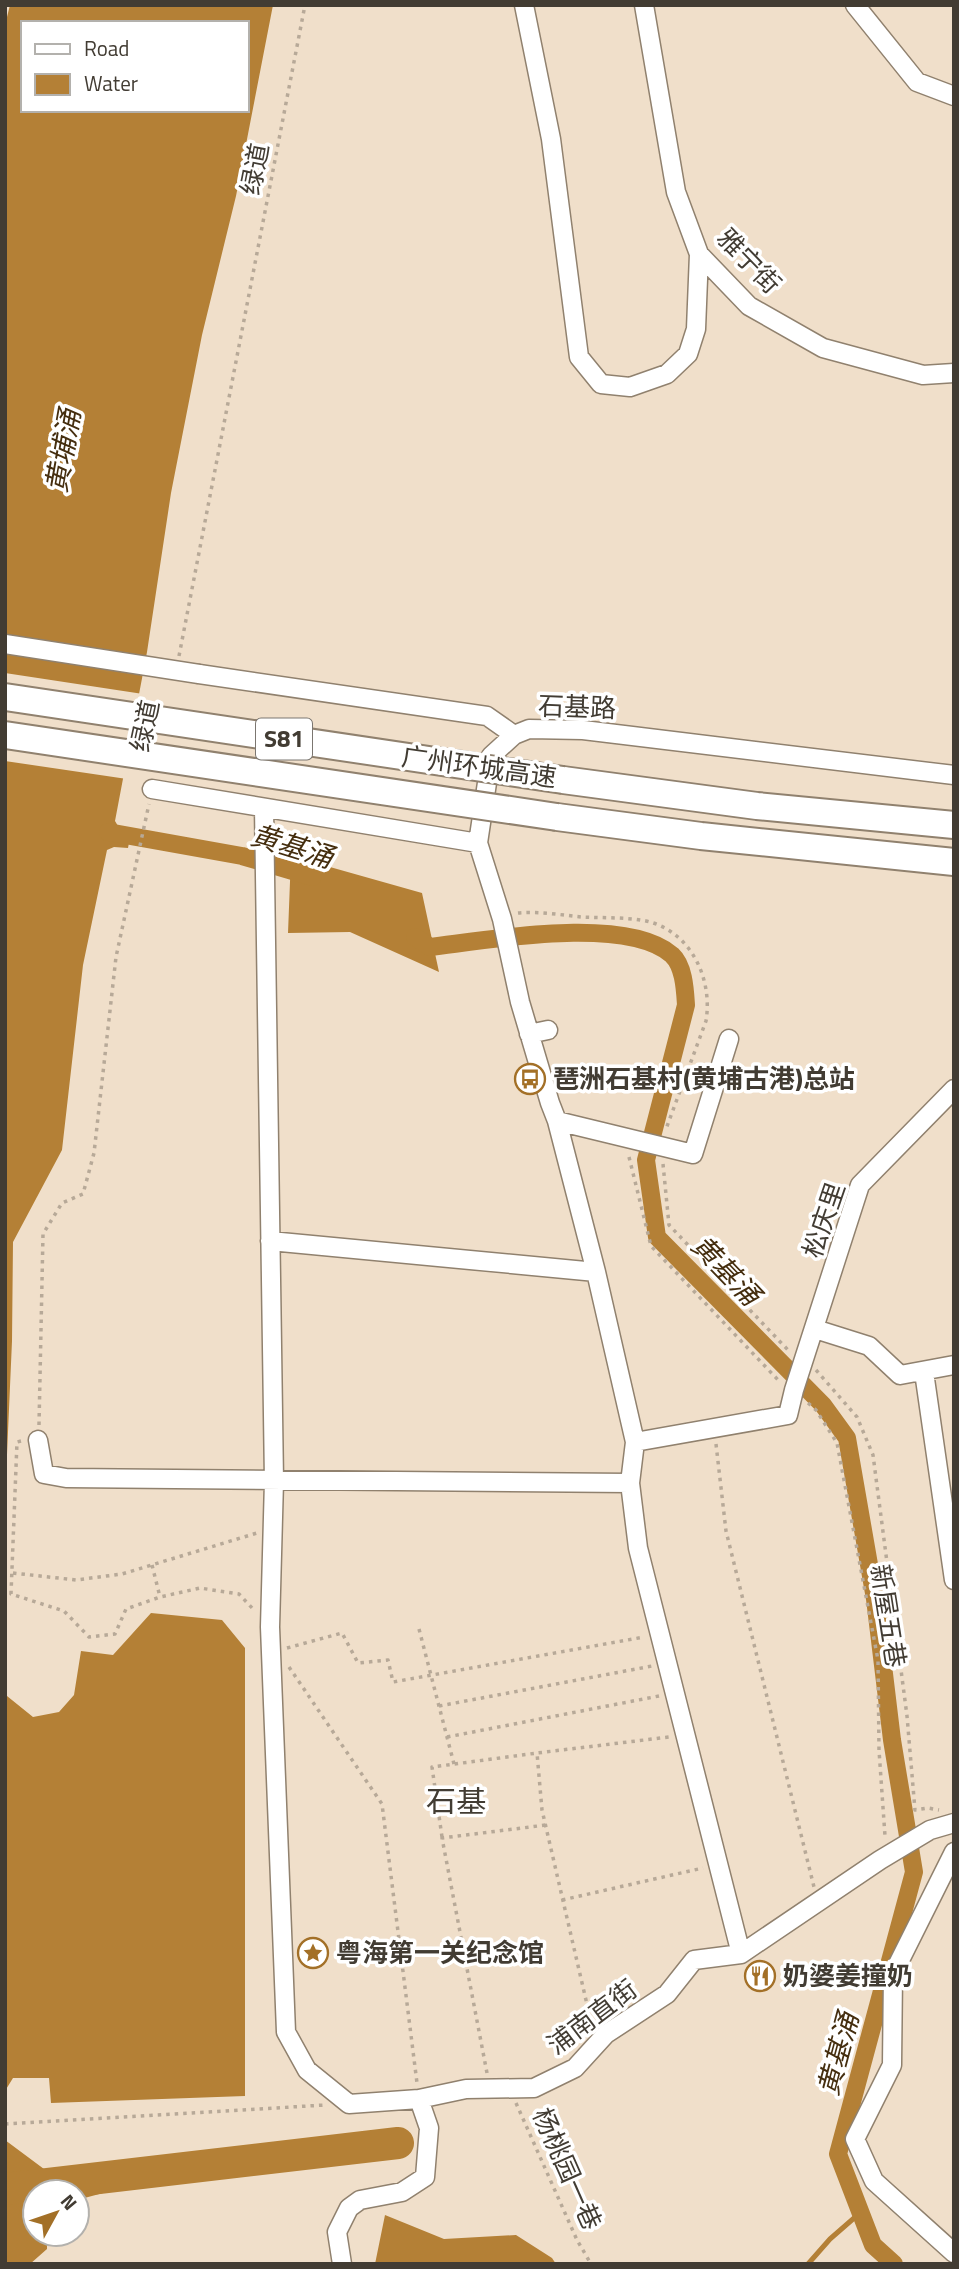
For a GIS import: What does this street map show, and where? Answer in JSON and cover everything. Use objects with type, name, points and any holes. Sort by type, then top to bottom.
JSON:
[{"type":"highway","name":"广州环城高速","points":[[5,697],[563,780],[757,806],[954,825]]},
{"type":"highway","name":"广州环城高速","points":[[5,735],[701,836],[954,862]]},
{"type":"street","points":[[524,5],[551,139],[579,357],[601,384],[630,387],[667,374],[688,354],[696,329],[699,254]]},
{"type":"street","name":"雅宁街","points":[[644,5],[676,192],[699,254],[749,306],[823,348],[923,375],[954,373]]},
{"type":"street","points":[[855,5],[917,82],[954,96]]},
{"type":"street","points":[[5,644],[488,716],[514,735]]},
{"type":"street","name":"石基路","points":[[741,1954],[639,1548],[630,1483],[635,1442],[596,1272],[557,1121],[529,1034],[502,919],[478,843],[491,756],[514,735],[529,729],[583,730],[954,775]]},
{"type":"street","points":[[152,789],[478,843]]},
{"type":"street","points":[[264,808],[274,1481],[273,1639],[286,2032],[307,2070],[349,2104]]},
{"type":"street","points":[[529,1034],[548,1030]]},
{"type":"street","points":[[557,1121],[693,1154],[729,1039]]},
{"type":"street","name":"松庆里","points":[[714,1428],[788,1415],[860,1185],[954,1089]]},
{"type":"street","points":[[270,1241],[596,1272]]},
{"type":"street","points":[[815,1329],[869,1346],[900,1375],[954,1365]]},
{"type":"street","points":[[924,1372],[954,1580]]},
{"type":"street","points":[[635,1442],[714,1428]]},
{"type":"street","points":[[38,1440],[44,1474],[66,1478],[630,1483]]},
{"type":"street","points":[[741,1954],[947,1817]]},
{"type":"street","points":[[954,1852],[893,1974],[892,2064],[855,2139],[874,2181],[954,2253]]},
{"type":"street","name":"浦南直街","points":[[349,2104],[419,2099],[466,2090],[534,2088],[575,2068],[606,2034],[667,1994],[694,1961],[741,1954]]},
{"type":"street","points":[[342,2264],[337,2232],[349,2208],[360,2200],[402,2192],[425,2177],[429,2128],[419,2099]]},
{"type":"path","name":"绿道","points":[[179,656],[305,5]]},
{"type":"path","name":"绿道","points":[[38,1440],[43,1234],[62,1203],[83,1194],[89,1174],[94,1153],[116,957],[152,789]]},
{"type":"path","points":[[502,919],[520,912],[648,921],[677,935],[695,958],[705,979],[709,1003],[706,1021],[660,1145],[669,1225],[791,1352],[806,1358],[857,1417],[873,1455],[907,1716],[915,1810],[929,1808],[947,1817]]},
{"type":"path","points":[[632,1138],[629,1156],[652,1246],[776,1380],[794,1390]]},
{"type":"path","name":"新屋五巷","points":[[794,1390],[816,1410],[837,1443],[878,1660],[879,1750],[886,1836],[874,1845],[884,1858]]},
{"type":"path","points":[[714,1428],[726,1531],[818,1902]]},
{"type":"path","points":[[38,1440],[17,1442],[11,1594],[64,1611],[89,1637],[116,1634],[126,1609],[160,1597],[200,1588],[239,1594],[273,1639],[383,1804],[419,2099]]},
{"type":"path","points":[[12,1573],[76,1580],[122,1574],[200,1552],[231,1539],[273,1529]]},
{"type":"path","points":[[152,1564],[160,1597]]},
{"type":"path","points":[[419,1629],[454,1764]]},
{"type":"path","points":[[273,1639],[342,1633],[358,1663],[388,1660],[393,1682],[660,1634]]},
{"type":"path","points":[[439,1706],[667,1663]]},
{"type":"path","points":[[447,1737],[675,1693]]},
{"type":"path","points":[[490,2089],[442,1838],[432,1766],[685,1735]]},
{"type":"path","points":[[537,1753],[546,1825],[596,2045]]},
{"type":"path","points":[[442,1838],[546,1825]]},
{"type":"path","points":[[562,1900],[718,1865]]},
{"type":"path","name":"杨桃园一巷","points":[[509,2088],[577,2240],[591,2264]]},
{"type":"path","points":[[5,2124],[349,2104]]},
{"type":"water","name":"黄埔涌","points":[[10,5],[273,5],[236,196],[202,335],[171,493],[147,652],[115,821],[118,826],[131,832],[128,848],[114,847],[107,850],[83,965],[62,1150],[13,1242],[5,1500],[5,25]]},
{"type":"water","points":[[291,856],[422,893],[439,972],[350,932],[288,933]]},
{"type":"water","points":[[151,1613],[222,1620],[245,1648],[245,2096],[51,2103],[49,2078],[13,2078],[5,2091],[5,1627],[7,1696],[33,1717],[59,1712],[74,1695],[81,1651],[113,1655]]},
{"type":"water","points":[[5,2140],[44,2169],[114,2165],[132,2169],[118,2189],[91,2196],[91,2178],[21,2178],[21,2248],[47,2249],[30,2264],[5,2264]]},
{"type":"water","points":[[385,2215],[444,2239],[516,2235],[552,2258],[556,2264],[375,2264]]},
{"type":"pier","points":[[5,673],[143,694],[127,779],[5,761]]},
{"type":"waterway","name":"黄基涌","points":[[108,832],[242,856],[313,877]]},
{"type":"waterway","name":"黄基涌","points":[[415,937],[430,947],[556,933],[623,936],[651,943],[672,955],[681,972],[686,1005],[646,1160],[657,1237],[823,1405],[847,1438],[875,1599],[892,1740],[914,1872],[838,2154],[873,2245],[894,2264]]},
{"type":"waterway","points":[[5,2189],[398,2143]]},
{"type":"waterway","points":[[808,2264],[830,2239],[861,2212]]},
{"type":"place","name":"琶洲石基村(黄埔古港)总站","points":[[530,1079]]},
{"type":"place","name":"粤海第一关纪念馆","points":[[313,1953]]},
{"type":"place","name":"奶婆姜撞奶","points":[[760,1976]]},
{"type":"district","name":"石基","points":[[456,1802]]}]
